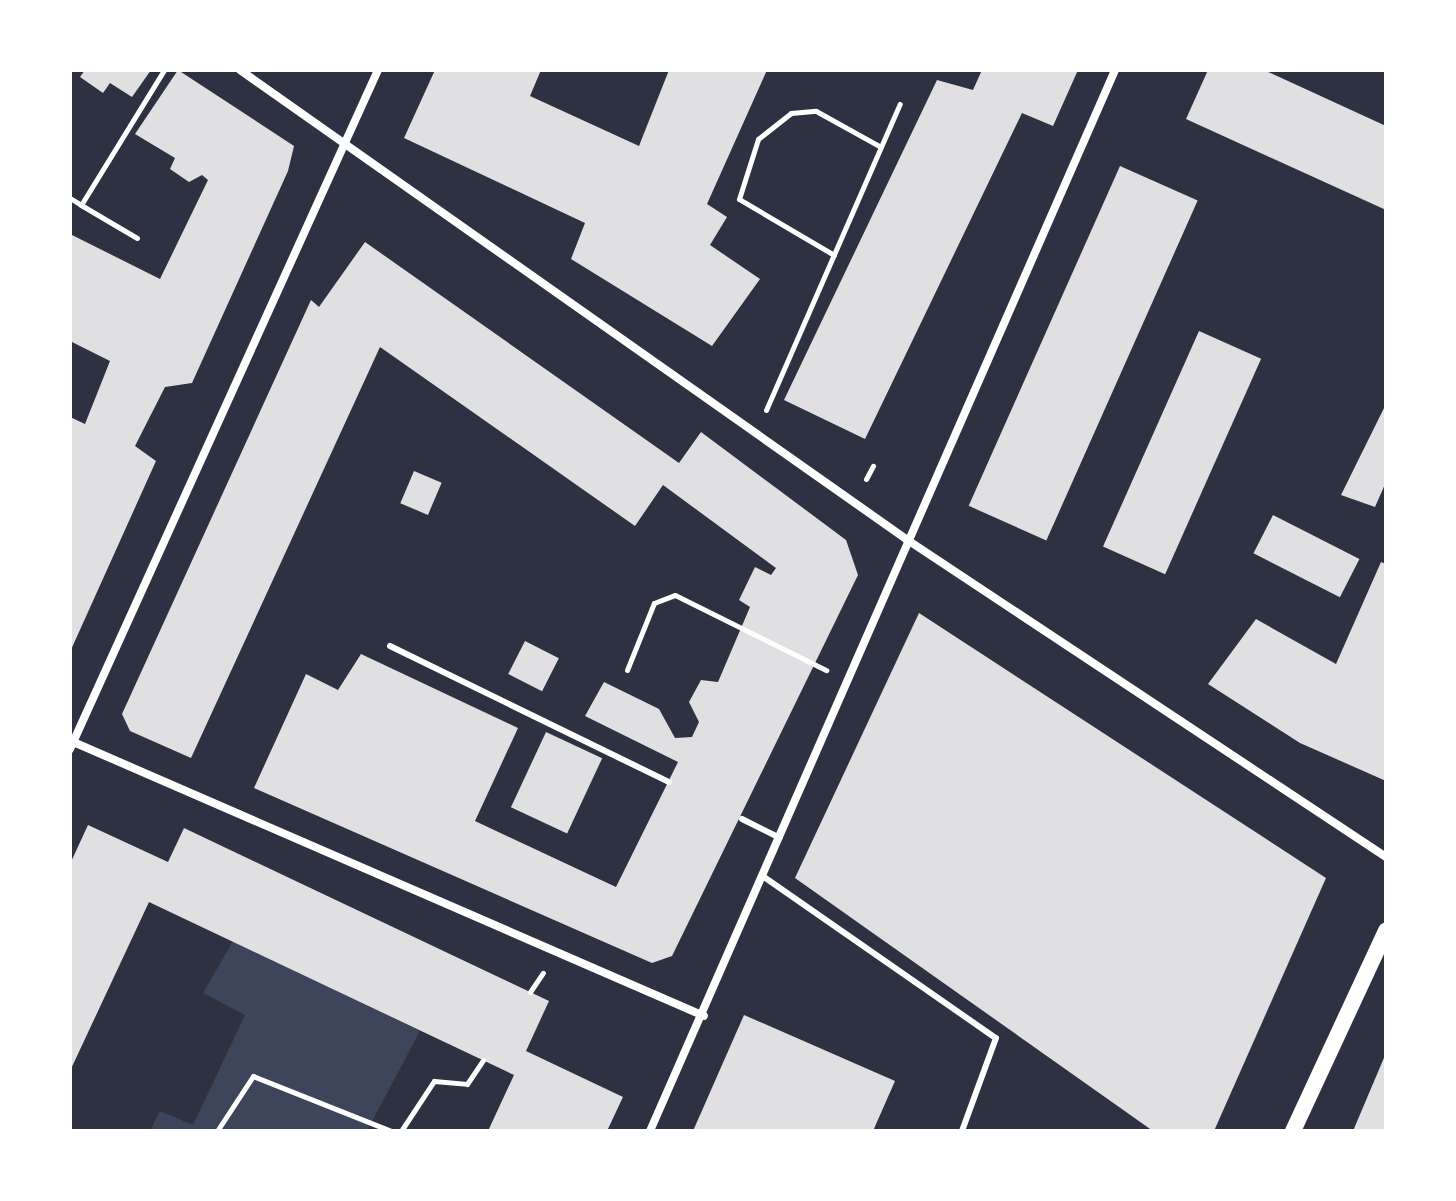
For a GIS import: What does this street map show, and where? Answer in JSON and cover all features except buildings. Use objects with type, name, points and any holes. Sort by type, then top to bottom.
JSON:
[{"type":"main road","points":[[1293,1131],[1386,931]]},
{"type":"street","points":[[240,70],[906,539],[1386,857]]},
{"type":"street","points":[[378,70],[71,744],[704,1016]]},
{"type":"street","points":[[650,1131],[704,1016],[906,539],[1115,70]]},
{"type":"lane","points":[[390,646],[669,782]]},
{"type":"lane","points":[[742,819],[780,838]]},
{"type":"lane","points":[[764,877],[996,1038],[962,1131]]},
{"type":"path","points":[[81,205],[164,70]]},
{"type":"path","points":[[756,433],[900,104]]},
{"type":"path","points":[[834,255],[739,199],[758,139],[791,113],[816,111],[881,147]]},
{"type":"path","points":[[70,198],[137,238]]},
{"type":"path","points":[[627,670],[654,603],[675,595],[847,681]]},
{"type":"path","points":[[401,1131],[434,1081],[467,1084],[483,1060]]},
{"type":"path","points":[[217,1131],[253,1076],[391,1131]]},
{"type":"shaded area","points":[[233,941],[420,1031],[367,1131],[150,1131],[160,1111],[193,1125],[245,1015],[203,993]]}]
